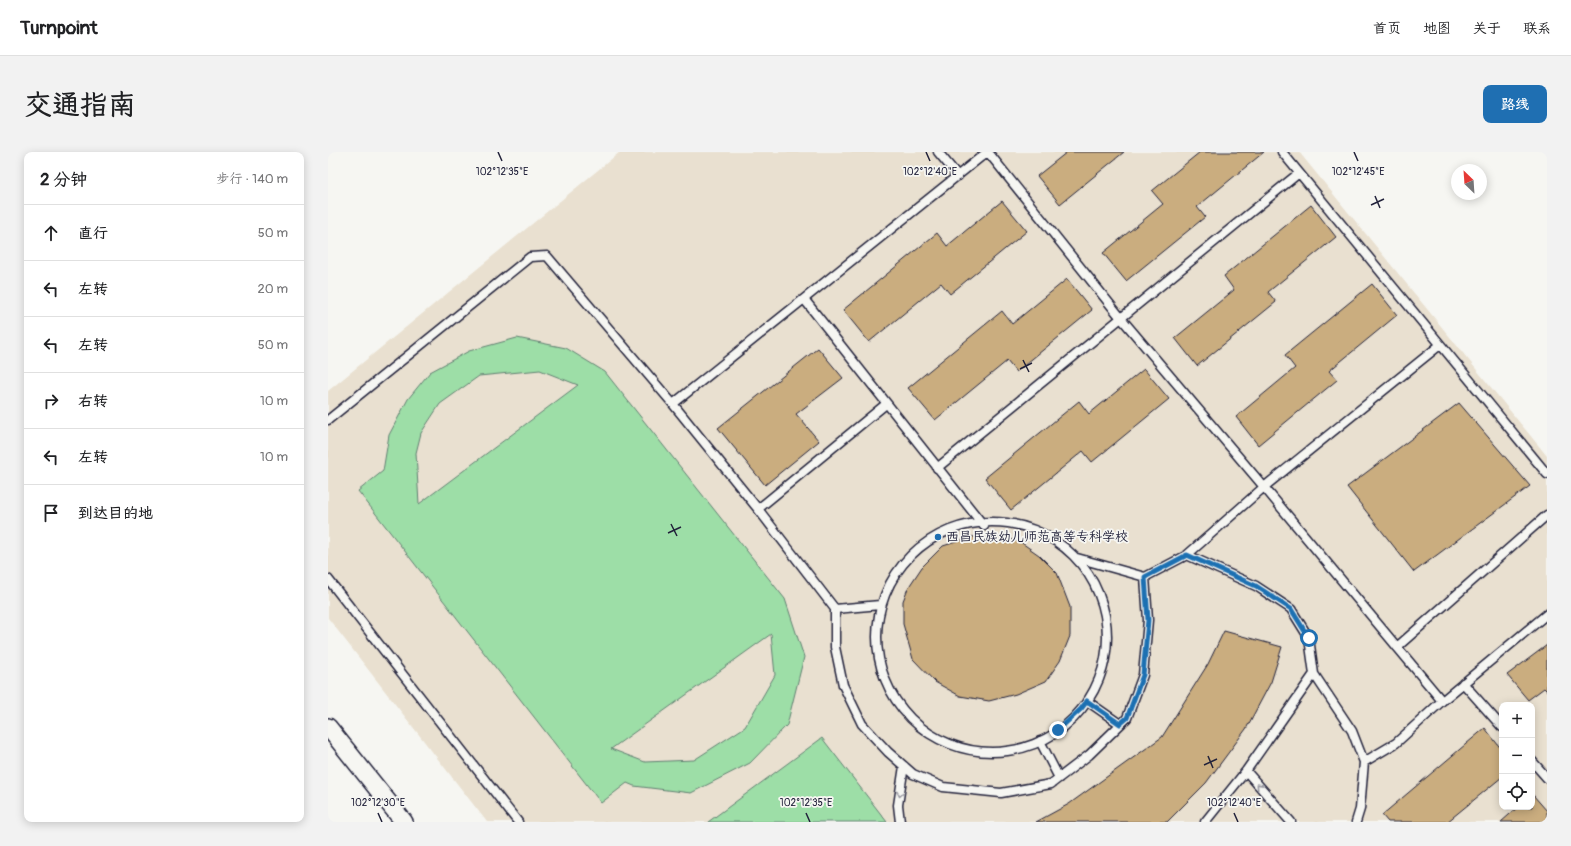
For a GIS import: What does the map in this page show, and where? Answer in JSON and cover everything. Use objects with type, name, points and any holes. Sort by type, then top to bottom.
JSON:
[{"type":"street","points":[[328,727],[404,822]]},
{"type":"lane","points":[[938,152],[958,176]]},
{"type":"lane","points":[[673,404],[988,152],[1121,318],[1442,701]]},
{"type":"lane","points":[[1282,152],[1547,474]]},
{"type":"lane","points":[[937,468],[1299,173]]},
{"type":"lane","points":[[328,420],[530,257],[547,256],[673,404],[758,509],[835,609],[835,647],[843,685],[862,724],[888,752],[913,774],[943,787],[1001,792],[1051,784],[1089,755],[1127,718],[1143,675],[1148,620],[1145,577]]},
{"type":"lane","points":[[804,298],[886,404],[984,526]]},
{"type":"lane","points":[[1077,558],[1145,577],[1187,555],[1264,487],[1440,344]]},
{"type":"lane","points":[[758,509],[886,404]]},
{"type":"lane","points":[[1396,647],[1547,515]]},
{"type":"lane","points":[[1024,523],[1052,535],[1077,558],[1094,582],[1104,613],[1106,639],[1105,666],[1093,692],[1081,709],[1058,730],[1040,740],[1016,749],[984,754],[941,742],[914,722],[888,687],[879,660],[877,632],[880,605],[897,568],[919,547],[957,528],[1024,523]]},
{"type":"lane","points":[[1187,555],[1256,586],[1291,609],[1309,638],[1314,674],[1352,731],[1364,762],[1360,809],[1356,822]]},
{"type":"lane","points":[[328,579],[518,822]]},
{"type":"lane","points":[[835,609],[880,605]]},
{"type":"lane","points":[[1364,762],[1396,744],[1442,701],[1547,614]]},
{"type":"lane","points":[[1205,822],[1246,771],[1314,674]]},
{"type":"lane","points":[[1464,683],[1499,724]]},
{"type":"lane","points":[[1087,701],[1120,724]]},
{"type":"lane","points":[[1040,740],[1059,778]]},
{"type":"lane","points":[[1535,764],[1547,778]]},
{"type":"lane","points":[[900,822],[898,805],[904,766]]},
{"type":"lane","points":[[1246,771],[1291,822]]},
{"type":"shaded area","name":"西昌民族幼儿师范高等专科学校","points":[[620,152],[1299,152],[1547,456],[1547,822],[487,822],[328,618],[328,391]]},
{"type":"green space","points":[[517,338],[566,348],[605,372],[785,599],[804,657],[787,725],[750,763],[691,793],[634,786],[627,783],[601,803],[358,491],[383,471],[389,435],[408,399],[430,372],[469,351]],"holes":[[[540,370],[578,385],[419,504],[416,453],[421,433],[440,404],[479,376]],[[771,634],[775,675],[745,727],[694,760],[645,762],[611,749]]]},
{"type":"green space","points":[[822,738],[887,822],[708,822]]},
{"type":"building","points":[[1067,152],[1124,152],[1060,204],[1037,176]]},
{"type":"building","points":[[1200,152],[1264,152],[1197,207],[1205,217],[1126,281],[1103,253],[1163,204],[1152,191]]},
{"type":"building","points":[[1002,201],[1027,231],[950,294],[941,283],[869,342],[843,310],[937,233],[947,246]]},
{"type":"building","points":[[1311,205],[1336,237],[1268,292],[1276,302],[1197,366],[1175,338],[1234,290],[1224,276]]},
{"type":"building","points":[[1067,279],[1092,310],[1016,372],[1007,361],[935,420],[908,388],[1002,311],[1012,324]]},
{"type":"building","points":[[1372,284],[1397,315],[1329,371],[1337,380],[1258,445],[1236,417],[1295,368],[1285,355]]},
{"type":"building","points":[[818,348],[843,378],[796,414],[819,441],[765,485],[718,428]]},
{"type":"building","points":[[1144,369],[1169,399],[1092,462],[1083,451],[1011,510],[985,478],[1079,401],[1089,414]]},
{"type":"building","points":[[1459,403],[1530,486],[1414,572],[1347,487]]},
{"type":"building","points":[[995,536],[1019,541],[1039,555],[1057,573],[1070,607],[1070,636],[1060,661],[1046,681],[1016,694],[989,701],[960,696],[935,682],[913,659],[903,624],[903,601],[908,588],[922,567],[943,546],[971,537]]},
{"type":"building","points":[[1224,631],[1282,647],[1271,682],[1246,729],[1206,783],[1167,822],[1036,822],[1069,804],[1162,737],[1208,664]]},
{"type":"building","points":[[1547,645],[1547,691],[1544,688],[1528,700],[1507,675]]},
{"type":"building","points":[[1485,728],[1499,746],[1499,779],[1447,822],[1388,822],[1382,815]]},
{"type":"building","points":[[1535,797],[1547,811],[1547,822],[1501,822],[1515,810],[1535,810]]},
{"type":"place","name":"西昌民族幼儿师范高等专科学校","points":[[938,537]]},
{"type":"route","points":[[1058,730],[1081,709],[1087,701],[1120,724],[1127,718],[1143,675],[1148,620],[1145,577],[1187,555],[1256,586],[1291,609],[1309,638]]}]
